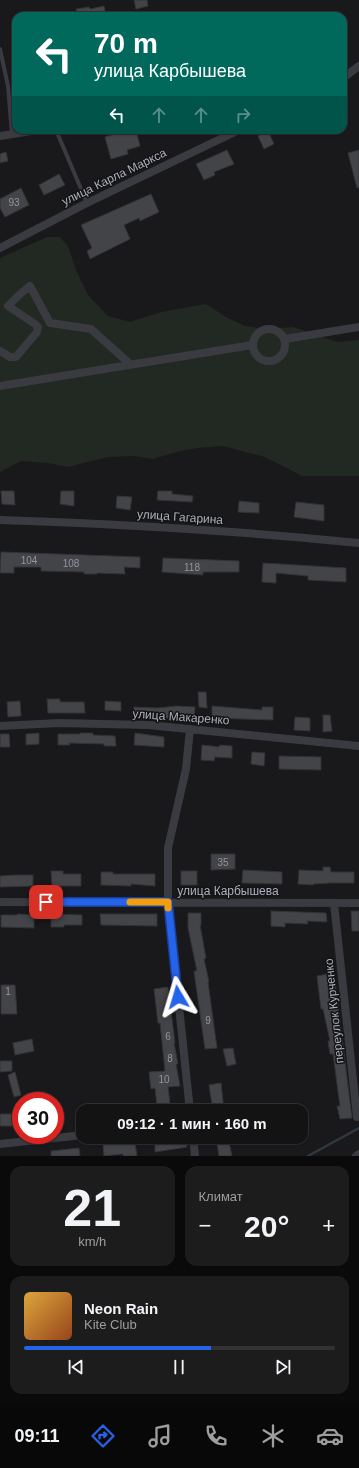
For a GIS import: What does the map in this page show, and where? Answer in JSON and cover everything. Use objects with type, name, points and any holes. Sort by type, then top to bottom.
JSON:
[{"type":"street","points":[[347,74],[359,66]]},
{"type":"street","points":[[0,136],[12,134]]},
{"type":"street","name":"улица Карла Маркса","points":[[0,248],[87,203],[231,134]]},
{"type":"street","points":[[0,351],[10,357],[16,357],[37,332],[38,327],[35,324],[8,306],[30,286],[50,323],[91,329],[130,364]]},
{"type":"street","points":[[285,339],[359,327]]},
{"type":"street","points":[[268,328],[274,329],[285,339],[285,348],[282,355],[276,360],[271,361],[260,359],[254,353],[252,345],[253,338],[256,333],[268,328]]},
{"type":"street","points":[[0,386],[252,345]]},
{"type":"street","name":"улица Гагарина","points":[[0,520],[92,523],[274,535],[359,543]]},
{"type":"street","name":"улица Макаренко","points":[[0,726],[59,723],[148,725],[359,746]]},
{"type":"street","points":[[189,1104],[168,902],[168,848],[186,769],[190,728]]},
{"type":"street","name":"улица Карбышева","points":[[0,902],[359,903]]},
{"type":"street","name":"переулок Курченко","points":[[334,903],[357,1116]]},
{"type":"street","points":[[0,1144],[76,1136]]},
{"type":"street","points":[[194,1144],[195,1156]]},
{"type":"lane","points":[[0,49],[8,86],[12,134]]},
{"type":"lane","points":[[58,134],[87,203]]},
{"type":"shaded area","points":[[47,237],[60,237],[68,246],[76,270],[88,295],[108,316],[130,322],[161,312],[206,304],[226,317],[245,326],[266,329],[293,327],[337,342],[359,340],[359,476],[302,476],[265,457],[223,446],[197,448],[176,452],[153,459],[134,456],[108,457],[68,467],[48,463],[21,461],[0,472],[0,258]]},
{"type":"building","points":[[134,0],[147,0],[148,6],[136,9]]},
{"type":"building","points":[[104,6],[105,12],[77,12],[76,9],[89,7],[90,9]]},
{"type":"building","points":[[115,134],[137,134],[140,146],[127,150],[128,154],[111,159],[105,137]]},
{"type":"building","points":[[262,134],[269,134],[274,144],[264,149],[258,136]]},
{"type":"building","points":[[227,150],[234,164],[214,172],[215,175],[204,180],[196,164]]},
{"type":"building","points":[[359,150],[359,187],[357,188],[348,153]]},
{"type":"building","points":[[6,152],[8,161],[0,163],[0,154]]},
{"type":"building","points":[[59,174],[65,185],[44,195],[39,185]]},
{"type":"building","points":[[21,188],[29,205],[5,217],[0,208],[0,199]]},
{"type":"building","points":[[151,194],[159,212],[140,221],[139,218],[124,225],[130,239],[90,259],[87,251],[92,248],[81,225]]},
{"type":"building","points":[[1,491],[14,491],[15,505],[2,504]]},
{"type":"building","points":[[61,491],[74,491],[74,506],[60,504]]},
{"type":"building","points":[[158,491],[172,491],[172,494],[193,496],[192,502],[157,500]]},
{"type":"building","points":[[117,496],[132,497],[130,510],[116,508]]},
{"type":"building","points":[[239,501],[259,503],[259,513],[238,512]]},
{"type":"building","points":[[296,502],[324,505],[324,521],[294,517]]},
{"type":"building","points":[[1,552],[140,557],[140,568],[124,567],[125,574],[84,574],[84,572],[41,571],[41,567],[14,567],[14,573],[0,573]]},
{"type":"building","points":[[163,558],[239,561],[239,572],[203,572],[203,575],[162,572]]},
{"type":"building","points":[[263,563],[346,568],[346,582],[308,580],[308,576],[276,573],[276,583],[262,582]]},
{"type":"building","points":[[198,692],[206,692],[207,708],[199,707]]},
{"type":"building","points":[[47,699],[60,699],[60,702],[84,702],[85,713],[48,713]]},
{"type":"building","points":[[20,701],[21,716],[8,717],[7,702]]},
{"type":"building","points":[[105,701],[121,702],[121,711],[105,710]]},
{"type":"building","points":[[177,706],[195,707],[194,719],[134,717],[134,707],[157,708]]},
{"type":"building","points":[[212,706],[262,710],[262,707],[273,707],[273,720],[212,718]]},
{"type":"building","points":[[323,715],[330,715],[332,731],[323,732]]},
{"type":"building","points":[[295,717],[310,718],[310,731],[294,730]]},
{"type":"building","points":[[39,733],[39,744],[26,745],[26,734]]},
{"type":"building","points":[[80,733],[115,736],[116,746],[104,746],[104,744],[69,743],[70,745],[58,745],[58,734]]},
{"type":"building","points":[[135,733],[164,737],[164,747],[134,745]]},
{"type":"building","points":[[0,734],[9,734],[10,747],[0,747]]},
{"type":"building","points":[[202,745],[219,747],[220,745],[232,746],[232,758],[215,757],[214,761],[201,760]]},
{"type":"building","points":[[252,752],[265,753],[264,766],[251,764]]},
{"type":"building","points":[[279,756],[321,757],[321,770],[279,769]]},
{"type":"building","points":[[211,854],[235,854],[235,869],[211,870]]},
{"type":"building","points":[[323,867],[330,867],[331,872],[354,872],[354,883],[313,885],[298,884],[299,870],[323,871]]},
{"type":"building","points":[[243,870],[282,872],[282,884],[242,883]]},
{"type":"building","points":[[51,871],[63,871],[63,874],[81,874],[81,886],[52,886]]},
{"type":"building","points":[[181,871],[197,871],[197,885],[181,885]]},
{"type":"building","points":[[101,872],[113,872],[113,874],[155,874],[155,886],[131,884],[131,886],[101,885]]},
{"type":"building","points":[[33,875],[33,886],[0,887],[0,876]]},
{"type":"building","points":[[271,911],[326,913],[327,922],[307,921],[308,924],[285,923],[285,927],[271,926]]},
{"type":"building","points":[[351,911],[359,911],[359,931],[352,931]]},
{"type":"building","points":[[188,913],[201,913],[200,925],[206,958],[204,959],[209,982],[217,1048],[205,1049],[194,971],[197,971],[188,928]]},
{"type":"building","points":[[51,914],[82,915],[82,925],[51,927]]},
{"type":"building","points":[[100,914],[157,914],[157,926],[101,925]]},
{"type":"building","points":[[1,915],[34,915],[34,928],[1,927]]},
{"type":"building","points":[[334,973],[352,1118],[340,1119],[337,1106],[340,1106],[333,1054],[330,1054],[328,1041],[330,1041],[323,1009],[321,1009],[317,976]]},
{"type":"building","points":[[1,985],[15,985],[17,1014],[1,1014]]},
{"type":"building","points":[[168,987],[174,1043],[178,1064],[176,1064],[180,1086],[168,1087],[170,1104],[157,1104],[155,1088],[151,1089],[149,1072],[165,1071],[160,1023],[158,1023],[154,989]]},
{"type":"building","points":[[32,1039],[34,1051],[15,1055],[13,1043]]},
{"type":"building","points":[[233,1048],[236,1064],[227,1066],[223,1049]]},
{"type":"building","points":[[0,1061],[12,1061],[12,1071],[0,1072]]},
{"type":"building","points":[[15,1072],[20,1092],[13,1092],[8,1075]]},
{"type":"building","points":[[221,1083],[223,1104],[212,1104],[209,1085]]},
{"type":"building","points":[[0,1114],[12,1114],[12,1126],[0,1126]]},
{"type":"building","points":[[135,1144],[137,1156],[123,1156],[123,1154],[104,1156],[103,1145]]},
{"type":"building","points":[[155,1144],[187,1144],[187,1147],[155,1152]]},
{"type":"building","points":[[217,1144],[229,1144],[232,1156],[219,1156]]},
{"type":"building","points":[[79,1148],[80,1156],[51,1156],[51,1151]]},
{"type":"waterway","points":[[308,1156],[359,1128]]},
{"type":"slow traffic","points":[[130,902],[168,902],[168,908]]},
{"type":"route","points":[[46,902],[168,902],[178,997]]}]
